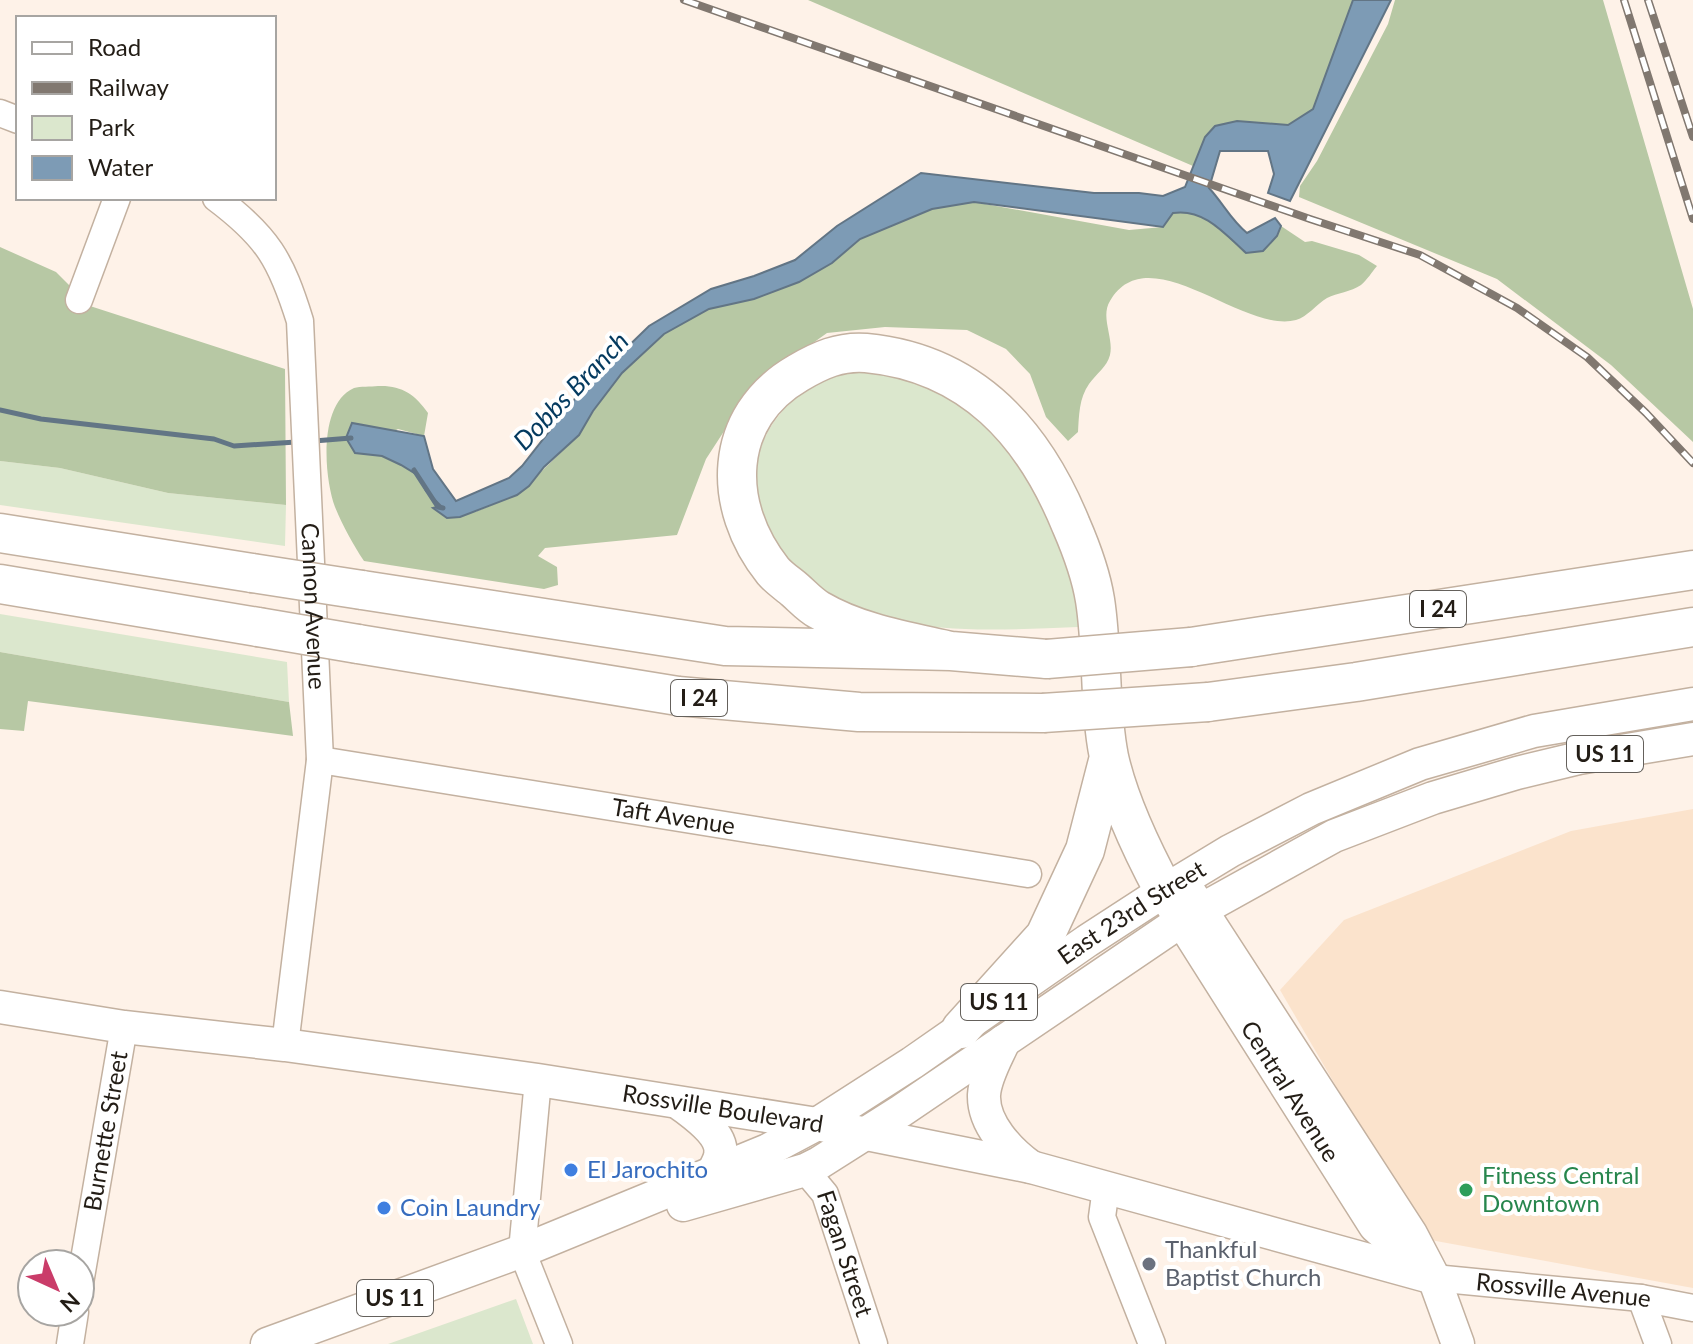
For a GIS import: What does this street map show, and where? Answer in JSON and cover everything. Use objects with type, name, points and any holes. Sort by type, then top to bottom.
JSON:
[{"type":"highway","points":[[951,651],[872,632],[819,610],[774,572],[753,539],[739,506],[737,465],[749,420],[778,384],[826,357],[863,353],[914,361],[962,382],[1000,411],[1032,449],[1060,497],[1095,598],[1109,757],[1137,841],[1182,900]]},
{"type":"highway","name":"I 24","points":[[0,533],[725,646],[951,651],[1047,659],[1191,647],[1689,571]]},
{"type":"highway","name":"I 24","points":[[0,584],[678,696],[859,712],[1043,713],[1208,702],[1356,682],[1693,627]]},
{"type":"highway","points":[[961,1029],[1045,936],[1085,850],[1109,757]]},
{"type":"main road","name":"East 23rd Street","points":[[522,1251],[805,1170],[866,1134],[1004,1041],[1182,900],[1230,851],[1311,809],[1420,764],[1534,731],[1693,704]]},
{"type":"main road","name":"East 23rd Street","points":[[267,1344],[522,1251],[768,1150],[817,1124],[961,1029],[1182,900],[1247,883],[1334,836],[1433,798],[1579,758],[1693,739]]},
{"type":"main road","points":[[1241,971],[1235,925],[1238,904],[1247,883]]},
{"type":"main road","name":"Central Avenue","points":[[1182,900],[1241,971],[1411,1234],[1434,1278],[1458,1344]]},
{"type":"main road","name":"Central Avenue","points":[[1182,900],[1375,1226],[1434,1278]]},
{"type":"main road","name":"Rossville Boulevard","points":[[0,1007],[124,1027],[285,1045],[538,1080],[817,1124],[1031,1167],[1434,1278]]},
{"type":"main road","points":[[1004,1041],[984,1095],[991,1123],[1002,1140],[1010,1152],[1031,1167]]},
{"type":"main road","points":[[679,1103],[707,1126],[720,1144],[720,1156],[712,1174]]},
{"type":"street","points":[[79,300],[116,200]]},
{"type":"street","name":"Cannon Avenue","points":[[219,200],[247,221],[275,255],[289,285],[300,321],[320,760],[285,1045]]},
{"type":"street","name":"Taft Avenue","points":[[320,760],[1028,874]]},
{"type":"street","name":"Burnette Street","points":[[86,1248],[124,1027]]},
{"type":"street","points":[[538,1080],[522,1251],[559,1344]]},
{"type":"street","name":"Fagan Street","points":[[805,1170],[825,1194],[874,1344]]},
{"type":"street","points":[[1106,1188],[1102,1217],[1152,1344]]},
{"type":"street","name":"Rossville Avenue","points":[[1434,1278],[1641,1298],[1693,1308]]},
{"type":"street","points":[[1641,1298],[1658,1344]]},
{"type":"shaded area","points":[[1693,809],[1693,1288],[1425,1239],[1280,990],[1344,920],[1571,831]]},
{"type":"green space","points":[[808,0],[1353,0],[1313,109],[1288,125],[1237,121],[1205,137],[1193,166]]},
{"type":"green space","points":[[1395,0],[1603,0],[1693,309],[1693,442],[1611,365],[1497,279],[1299,197],[1300,186],[1317,161],[1388,24]]},
{"type":"green space","points":[[974,202],[1129,230],[1163,227],[1173,213],[1195,215],[1213,224],[1246,253],[1277,236],[1281,226],[1305,242],[1312,241],[1359,255],[1377,266],[1361,285],[1327,298],[1296,320],[1274,320],[1250,314],[1172,282],[1148,278],[1127,283],[1107,307],[1111,348],[1109,359],[1083,395],[1078,432],[1068,441],[1046,417],[1030,374],[1006,349],[967,330],[885,327],[827,333],[754,385],[706,459],[677,535],[545,548],[538,556],[557,567],[558,585],[544,589],[364,561],[348,534],[331,494],[327,442],[334,409],[342,396],[354,388],[386,386],[400,389],[413,396],[428,413],[424,436],[398,429],[354,453],[382,456],[419,476],[426,491],[442,506],[434,508],[475,512],[517,495],[579,435],[622,373],[664,334],[709,309],[754,299],[832,263],[860,239],[935,208]]},
{"type":"green space","points":[[0,247],[56,272],[90,306],[285,369],[286,505],[168,493],[60,468],[0,461]]},
{"type":"green space","points":[[865,371],[912,381],[954,401],[996,436],[1012,454],[1044,507],[1075,590],[1078,627],[961,629],[865,615],[821,591],[772,544],[763,524],[755,479],[765,438],[789,404],[806,391],[844,374]]},
{"type":"green space","points":[[0,461],[60,468],[168,493],[286,505],[285,546],[0,505]]},
{"type":"green space","points":[[0,614],[287,662],[289,702],[0,652]]},
{"type":"green space","points":[[0,652],[289,702],[293,736],[28,701],[24,731],[0,729]]},
{"type":"green space","points":[[516,1299],[533,1344],[388,1344]]},
{"type":"water","points":[[1353,0],[1391,0],[1290,201],[1268,193],[1274,174],[1268,151],[1220,151],[1209,188],[1232,217],[1247,233],[1275,218],[1281,226],[1277,236],[1263,251],[1246,253],[1213,224],[1195,214],[1173,213],[1163,227],[974,202],[932,209],[860,239],[832,263],[799,282],[754,299],[709,309],[664,334],[622,373],[579,435],[517,495],[460,517],[447,518],[433,508],[441,506],[426,491],[419,476],[382,456],[355,453],[346,438],[352,423],[424,436],[433,469],[456,501],[509,478],[577,396],[649,326],[711,289],[795,260],[837,226],[921,173],[1094,193],[1163,196],[1185,187],[1205,137],[1215,126],[1237,121],[1288,125],[1313,109]]},
{"type":"waterway","name":"Dobbs Branch","points":[[0,410],[41,419],[214,439],[234,446],[296,442]]},
{"type":"waterway","name":"Dobbs Branch","points":[[314,441],[351,438]]},
{"type":"waterway","name":"Dobbs Branch","points":[[414,470],[438,507],[443,508]]},
{"type":"railway","points":[[684,0],[1420,255],[1517,308],[1587,357],[1693,463]]},
{"type":"railway","points":[[1624,0],[1693,219]]},
{"type":"railway","points":[[1648,0],[1693,137]]},
{"type":"place","name":"El Jarochito","points":[[571,1170]]},
{"type":"place","name":"Fitness Central Downtown","points":[[1466,1190]]},
{"type":"place","name":"Coin Laundry","points":[[384,1208]]},
{"type":"place","name":"Thankful Baptist Church","points":[[1149,1264]]}]
